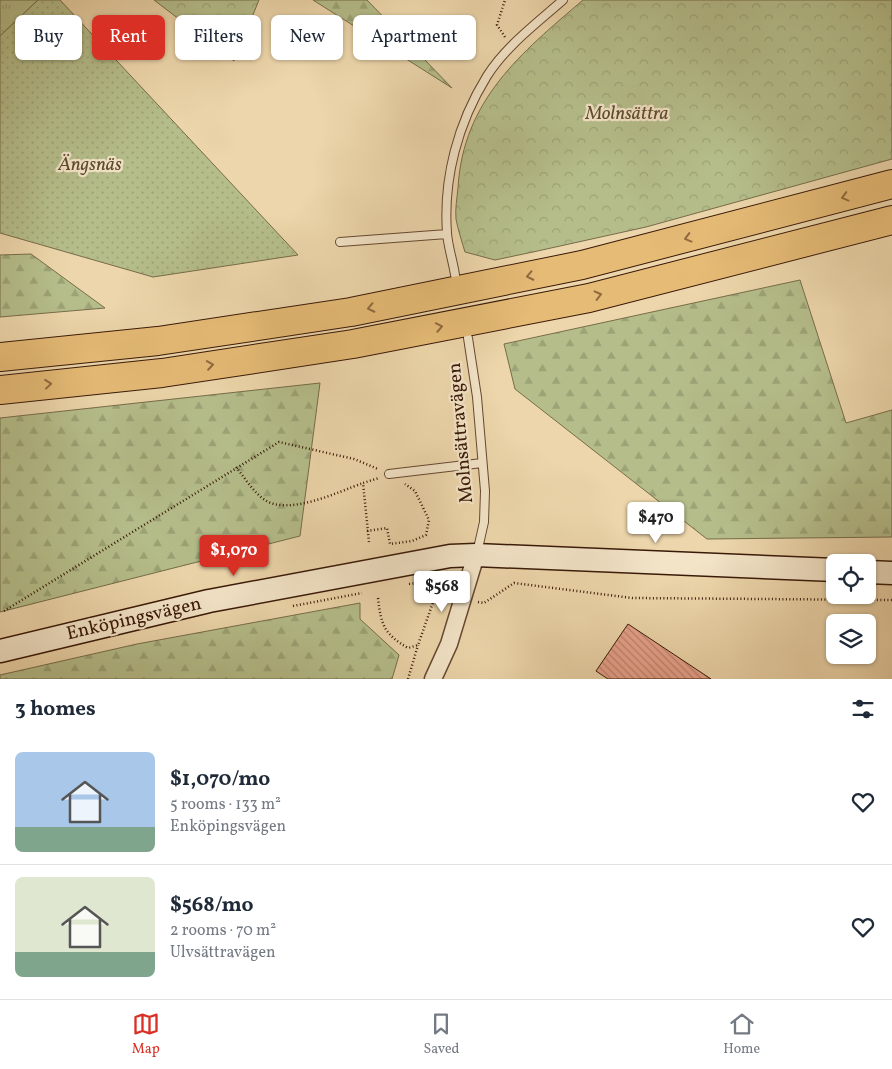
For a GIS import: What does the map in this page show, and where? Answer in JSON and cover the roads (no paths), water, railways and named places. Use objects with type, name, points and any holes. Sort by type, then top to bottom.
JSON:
[{"type":"highway","points":[[0,357],[158,340],[351,312],[582,265],[892,184]]},
{"type":"highway","points":[[0,390],[162,372],[353,344],[589,298],[892,220]]},
{"type":"street","name":"Enköpingsvägen","points":[[0,651],[209,601],[450,556],[476,555],[826,570]]},
{"type":"street","points":[[433,679],[449,644],[476,555]]},
{"type":"street","points":[[876,572],[892,573]]},
{"type":"lane","points":[[455,275],[447,234],[448,174],[463,126],[488,75],[512,47],[563,0]]},
{"type":"lane","points":[[340,242],[447,234]]},
{"type":"lane","name":"Molnsättravägen","points":[[468,338],[477,397],[485,491],[484,522],[476,555]]},
{"type":"lane","points":[[390,474],[482,464]]},
{"type":"park label","name":"Molnsättra","points":[[627,114]]},
{"type":"park label","name":"Ängsnäs","points":[[90,165]]}]
